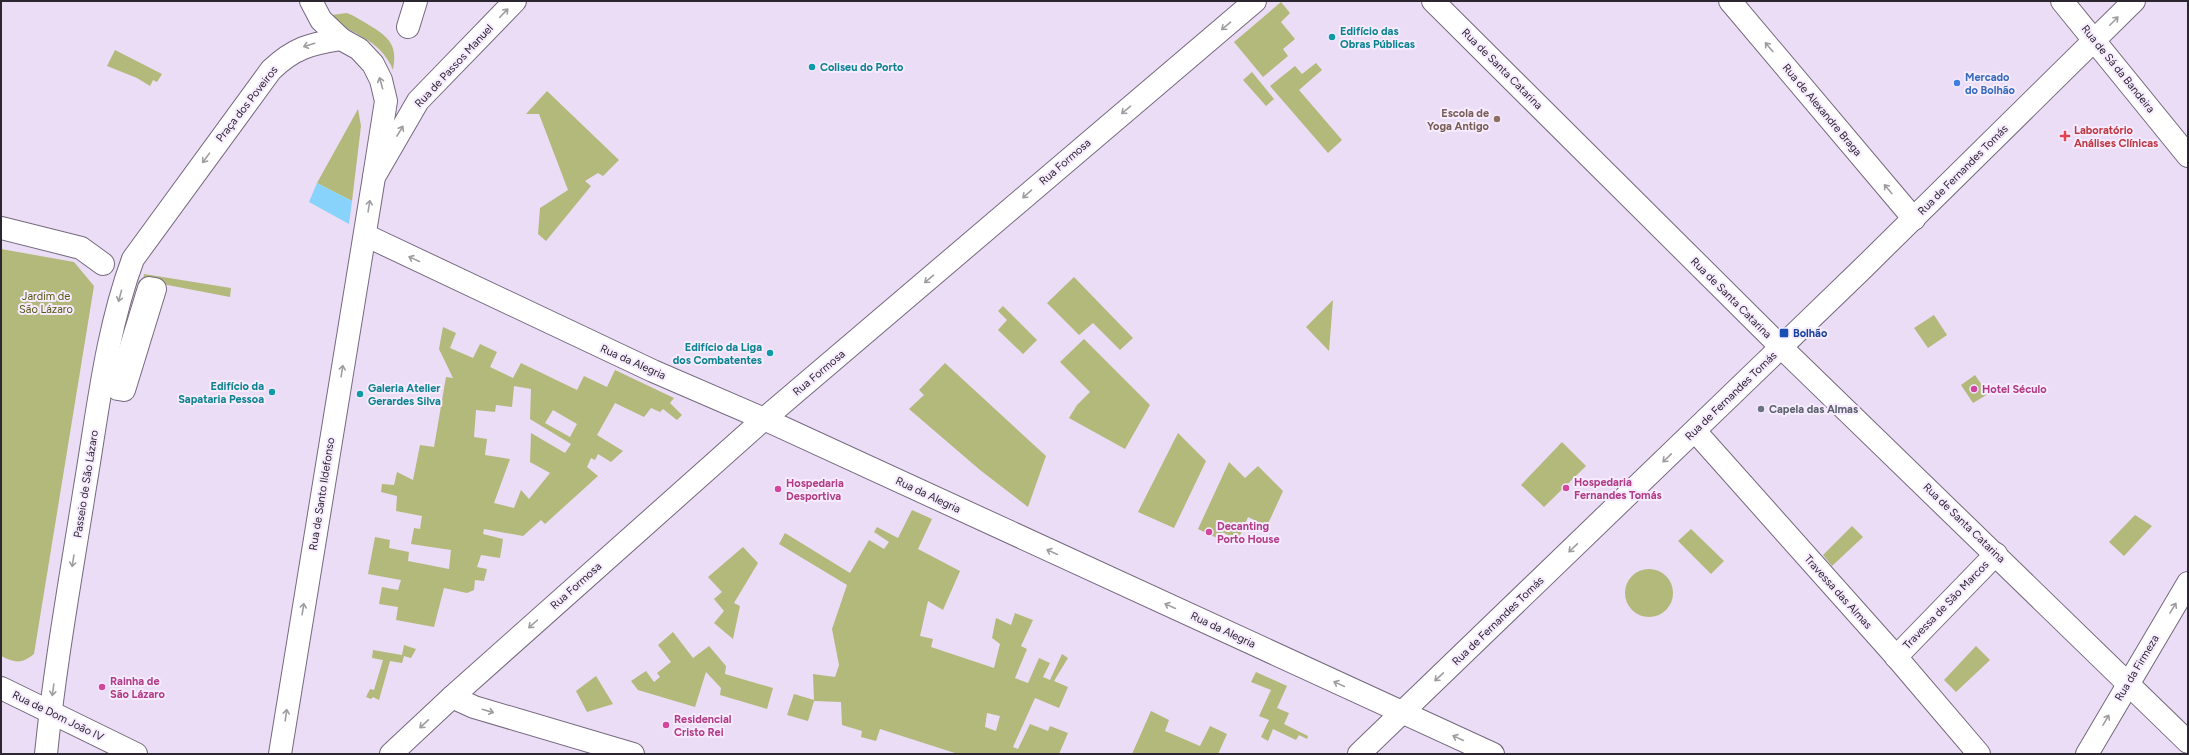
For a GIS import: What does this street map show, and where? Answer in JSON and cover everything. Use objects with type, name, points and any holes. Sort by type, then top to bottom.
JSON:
[{"type":"street","points":[[311,1],[321,20],[341,39],[359,49],[373,64],[381,80],[386,101],[364,236]]},
{"type":"street","points":[[408,27],[416,1]]},
{"type":"street","name":"Rua de Passos Manuel","points":[[374,177],[418,101],[515,1]]},
{"type":"street","name":"Rua Formosa","points":[[392,754],[452,697],[764,419],[1256,1]]},
{"type":"street","name":"Rua de Santa Catarina","points":[[1433,1],[1781,347],[2188,742]]},
{"type":"street","name":"Rua de Alexandre Braga","points":[[1730,1],[1914,219]]},
{"type":"street","name":"Rua de Sá da Bandeira","points":[[2062,1],[2188,156]]},
{"type":"street","name":"Rua de Fernandes Tomás","points":[[1359,754],[1914,219],[2134,1]]},
{"type":"street","name":"Praça dos Poveiros","points":[[133,259],[271,70],[294,51],[307,45],[341,39]]},
{"type":"street","points":[[1,228],[81,248],[102,264]]},
{"type":"street","name":"Rua da Alegria","points":[[364,236],[626,359],[764,419],[1493,754]]},
{"type":"street","name":"Rua de Santo Ildefonso","points":[[281,754],[364,236]]},
{"type":"street","name":"Passeio de São Lázaro","points":[[46,754],[50,712],[106,355],[121,292],[133,259]]},
{"type":"street","name":"Travessa das Almas","points":[[1695,431],[1896,657],[1979,754]]},
{"type":"street","name":"Travessa de São Marcos","points":[[1896,657],[1996,554]]},
{"type":"street","name":"Rua da Firmeza","points":[[2087,754],[2188,583]]},
{"type":"street","name":"Rua de Dom João IV","points":[[1,688],[136,754]]},
{"type":"street","points":[[452,697],[474,707],[633,754]]},
{"type":"green space","points":[[1281,2],[1290,13],[1281,22],[1295,39],[1283,49],[1288,56],[1263,77],[1234,42]]},
{"type":"green space","points":[[347,13],[376,29],[387,38],[393,48],[393,70],[384,54],[375,45],[340,25],[332,15]]},
{"type":"green space","points":[[115,50],[162,74],[157,82],[153,80],[150,86],[137,78],[107,66]]},
{"type":"green space","points":[[1316,63],[1322,70],[1299,90],[1342,140],[1328,153],[1270,86],[1295,66],[1302,74]]},
{"type":"green space","points":[[1252,72],[1274,99],[1266,106],[1243,80]]},
{"type":"green space","points":[[547,91],[619,160],[603,176],[598,173],[585,181],[591,186],[546,241],[538,234],[540,208],[568,190],[539,114],[526,114]]},
{"type":"green space","points":[[358,109],[361,126],[352,201],[317,183]]},
{"type":"green space","name":"Jardim de São Lázaro","points":[[1,249],[74,262],[94,286],[34,654],[22,661],[14,661],[1,656]]},
{"type":"green space","points":[[144,274],[231,288],[230,297],[157,283],[142,286]]},
{"type":"green space","points":[[1074,277],[1133,338],[1120,350],[1093,323],[1079,335],[1047,303]]},
{"type":"green space","points":[[1333,300],[1329,351],[1306,327]]},
{"type":"green space","points":[[1003,306],[1037,340],[1023,354],[998,330],[1007,320],[998,311]]},
{"type":"green space","points":[[1934,315],[1947,335],[1928,348],[1914,328]]},
{"type":"green space","points":[[443,327],[456,333],[450,348],[473,358],[480,344],[497,352],[490,367],[513,378],[521,363],[577,390],[584,376],[607,387],[615,370],[674,398],[670,403],[682,415],[677,420],[663,409],[660,412],[651,408],[644,417],[615,403],[597,435],[623,451],[611,462],[598,454],[595,460],[591,458],[587,467],[598,476],[545,524],[541,520],[523,536],[484,529],[483,534],[503,539],[500,558],[481,555],[477,567],[487,569],[484,581],[475,580],[474,590],[467,593],[444,588],[434,627],[396,620],[398,607],[379,604],[382,587],[398,590],[401,580],[368,574],[375,537],[390,540],[389,548],[409,552],[408,561],[449,569],[451,550],[411,544],[414,528],[420,529],[422,516],[396,511],[397,496],[381,492],[382,484],[394,485],[397,472],[413,480],[420,445],[434,447],[446,377],[453,378],[439,349]],"holes":[[[514,386],[531,389],[530,419],[571,444],[565,453],[531,433],[530,462],[550,473],[529,499],[521,490],[514,508],[494,503],[510,459],[485,455],[487,439],[474,437],[476,410],[495,412],[496,405],[512,407]],[[553,410],[577,424],[570,437],[545,423]]]},
{"type":"green space","points":[[1084,339],[1150,405],[1125,449],[1069,418],[1077,405],[1090,392],[1060,362]]},
{"type":"green space","points":[[945,363],[1046,456],[1028,507],[980,470],[909,409],[924,395],[919,390]]},
{"type":"green space","points":[[1975,375],[1988,394],[1973,403],[1961,385]]},
{"type":"green space","points":[[1178,433],[1206,461],[1174,528],[1138,512]]},
{"type":"green space","points":[[1562,442],[1586,466],[1544,507],[1521,485]]},
{"type":"green space","points":[[1229,462],[1245,478],[1258,466],[1283,491],[1267,526],[1248,517],[1238,540],[1222,532],[1219,539],[1198,529]]},
{"type":"green space","points":[[912,510],[932,519],[918,549],[960,571],[943,610],[928,601],[920,636],[933,639],[931,647],[994,668],[1000,644],[992,638],[996,618],[1011,625],[1015,613],[1033,620],[1021,646],[1027,649],[1015,678],[1028,683],[1039,658],[1050,663],[1043,677],[1050,680],[1062,654],[1068,658],[1054,681],[1068,687],[1059,708],[1035,698],[1013,747],[1018,749],[1030,724],[1048,731],[1050,726],[1068,733],[1059,754],[958,754],[880,729],[876,741],[861,737],[862,731],[842,725],[841,702],[814,701],[808,721],[787,715],[794,694],[814,700],[813,674],[835,677],[839,665],[832,629],[847,585],[779,544],[785,533],[850,573],[869,540],[884,549],[889,542],[874,532],[877,527],[898,538]],"holes":[[[987,713],[1000,716],[996,731],[985,727]]]},
{"type":"green space","points":[[2135,515],[2152,526],[2124,556],[2109,542]]},
{"type":"green space","points":[[1852,526],[1863,537],[1832,566],[1823,555]]},
{"type":"green space","points":[[1691,529],[1724,561],[1711,574],[1678,541]]},
{"type":"green space","points":[[743,547],[758,563],[734,603],[740,606],[733,639],[714,623],[724,611],[714,599],[722,592],[708,577]]},
{"type":"green space","points":[[1644,569],[1654,569],[1663,573],[1669,579],[1673,588],[1673,598],[1669,607],[1663,613],[1654,617],[1644,617],[1635,613],[1629,607],[1625,598],[1625,588],[1629,579],[1635,573]]},
{"type":"green space","points":[[673,632],[693,658],[709,646],[726,666],[725,674],[773,688],[767,709],[720,695],[721,688],[706,672],[695,707],[638,690],[631,681],[646,671],[654,682],[660,677],[657,673],[671,662],[658,645]]},
{"type":"green space","points":[[404,645],[416,649],[411,658],[404,656],[402,663],[390,661],[379,700],[373,697],[371,699],[366,697],[370,689],[374,690],[383,660],[372,658],[373,650],[402,655]]},
{"type":"green space","points":[[1976,646],[1990,660],[1956,692],[1944,680]]},
{"type":"green space","points":[[1256,672],[1287,686],[1277,708],[1289,713],[1284,724],[1308,736],[1307,739],[1299,735],[1296,740],[1273,729],[1268,741],[1261,737],[1269,720],[1259,716],[1271,690],[1251,682]]},
{"type":"green space","points":[[596,676],[613,704],[587,712],[576,691]]},
{"type":"green space","points":[[1151,711],[1169,720],[1165,731],[1200,746],[1210,726],[1227,734],[1218,754],[1132,754]]},
{"type":"water","points":[[317,183],[352,201],[349,224],[309,202]]},
{"type":"place","name":"Edifício das Obras Públicas","points":[[1332,37]]},
{"type":"place","name":"Coliseu do Porto","points":[[812,67]]},
{"type":"place","name":"Mercado do Bolhão","points":[[1957,83]]},
{"type":"place","name":"Escola de Yoga Antigo","points":[[1497,119]]},
{"type":"place","name":"Laboratório Análises Clínicas","points":[[2065,136]]},
{"type":"place","name":"Bolhão","points":[[1784,333]]},
{"type":"place","name":"Edifício da Liga dos Combatentes","points":[[770,353]]},
{"type":"place","name":"Hotel Século","points":[[1974,389]]},
{"type":"place","name":"Edifício da Sapataria Pessoa","points":[[272,392]]},
{"type":"place","name":"Galeria Atelier Gerardes Silva","points":[[360,394]]},
{"type":"place","name":"Capela das Almas","points":[[1761,409]]},
{"type":"place","name":"Hospedaria Fernandes Tomás","points":[[1566,488]]},
{"type":"place","name":"Hospedaria Desportiva","points":[[778,489]]},
{"type":"place","name":"Decanting Porto House","points":[[1209,532]]},
{"type":"place","name":"Rainha de São Lázaro","points":[[102,687]]},
{"type":"place","name":"Residencial Cristo Rei","points":[[666,725]]}]
